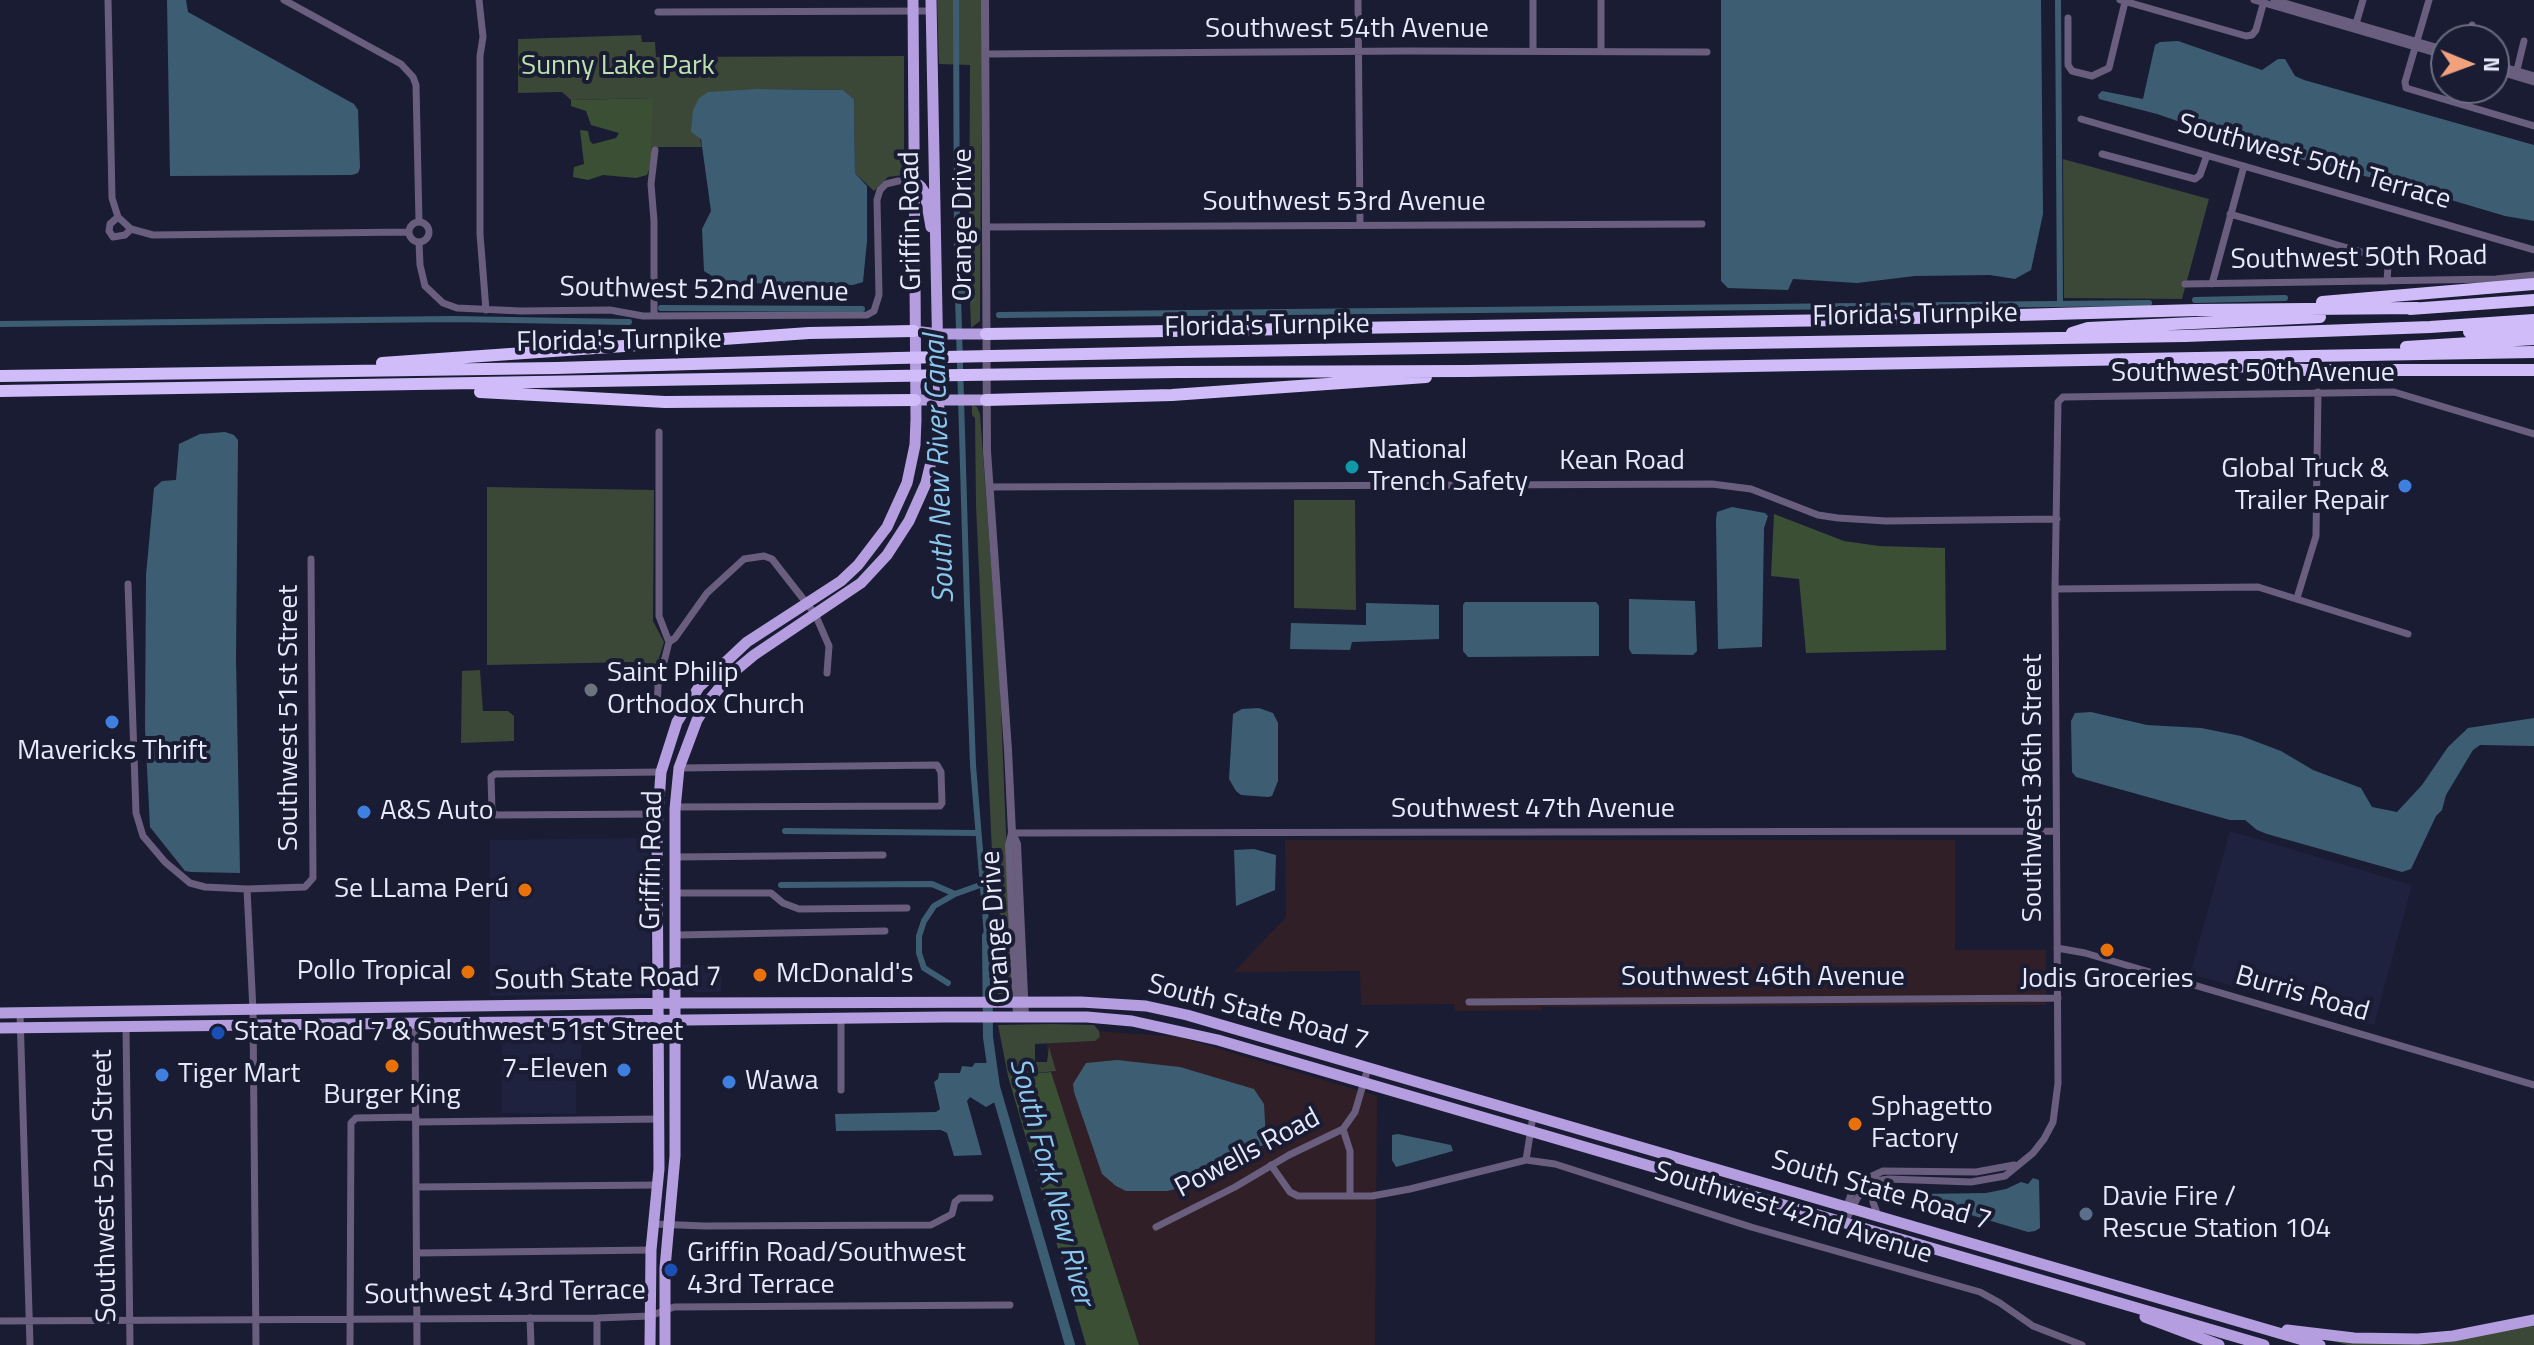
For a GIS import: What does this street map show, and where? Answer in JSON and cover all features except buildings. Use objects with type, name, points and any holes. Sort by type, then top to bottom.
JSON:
[{"type":"highway","points":[[2196,310],[2534,284]]},
{"type":"highway","points":[[2057,338],[2088,328],[2219,323],[2534,300]]},
{"type":"highway","points":[[986,334],[2417,308]]},
{"type":"highway","name":"Florida's Turnpike","points":[[0,376],[2057,338],[2430,327],[2534,320]]},
{"type":"highway","points":[[2430,327],[2463,332],[2534,331]]},
{"type":"highway","points":[[330,371],[373,364],[679,342],[833,332],[914,331]]},
{"type":"highway","points":[[2363,355],[2409,346],[2534,339]]},
{"type":"highway","name":"Florida's Turnpike","points":[[0,391],[1179,372],[1467,371],[2534,352]]},
{"type":"highway","points":[[2150,360],[2297,370],[2534,370]]},
{"type":"highway","points":[[979,400],[1172,395],[1428,377],[1467,371]]},
{"type":"highway","points":[[421,385],[470,391],[665,402],[915,400]]},
{"type":"main road","name":"Griffin Road","points":[[650,1345],[651,1250],[659,1185],[658,814],[661,772],[677,722],[699,687],[747,642],[841,581],[858,565],[887,527],[907,483],[915,445],[913,5]]},
{"type":"main road","name":"Griffin Road","points":[[665,1345],[664,1311],[675,1156],[675,807],[679,768],[697,720],[730,675],[754,655],[861,583],[887,555],[909,521],[926,483],[944,401],[943,335],[936,249],[931,5]]},
{"type":"main road","points":[[935,163],[926,175],[914,181],[925,193],[936,249]]},
{"type":"main road","points":[[914,331],[943,335],[986,334]]},
{"type":"main road","points":[[915,400],[979,400]]},
{"type":"main road","points":[[841,1018],[850,1008],[866,1002]]},
{"type":"main road","name":"South State Road 7","points":[[0,1013],[676,1003],[1124,1004],[1165,1010],[1210,1022],[2320,1345]]},
{"type":"main road","points":[[395,1024],[406,1017],[413,1007]]},
{"type":"main road","points":[[415,1023],[422,1013],[436,1007]]},
{"type":"main road","name":"South State Road 7","points":[[0,1028],[660,1019],[1119,1019],[1182,1030],[2264,1345]]},
{"type":"main road","points":[[1182,1030],[1200,1029],[1210,1022]]},
{"type":"main road","points":[[1671,1172],[1687,1170],[1696,1164]]},
{"type":"main road","points":[[2078,1290],[2219,1345]]},
{"type":"main road","points":[[2250,1325],[2381,1340],[2453,1336],[2534,1320]]},
{"type":"street","points":[[108,0],[112,198],[118,217],[131,229],[153,235],[409,232]]},
{"type":"street","points":[[479,0],[483,37],[480,56],[480,234],[486,310]]},
{"type":"street","name":"Orange Drive","points":[[985,0],[986,334],[979,400],[990,487],[1003,665],[1012,833],[1009,845],[1012,910],[1021,1002]]},
{"type":"street","points":[[1358,0],[1360,224]]},
{"type":"street","points":[[1533,0],[1533,51]]},
{"type":"street","points":[[1601,0],[1601,51]]},
{"type":"street","points":[[2254,0],[2430,48]]},
{"type":"street","points":[[2274,0],[2355,27]]},
{"type":"street","points":[[2355,27],[2363,0]]},
{"type":"street","points":[[2429,0],[2405,82],[2406,88],[2534,126]]},
{"type":"street","points":[[288,1],[401,64],[413,77],[416,85],[419,222]]},
{"type":"street","points":[[2068,18],[2068,65],[2072,71],[2092,76],[2109,68],[2123,1],[2252,35],[2264,1]]},
{"type":"street","points":[[658,12],[931,5]]},
{"type":"street","points":[[2517,74],[2524,41]]},
{"type":"street","name":"Southwest 54th Avenue","points":[[986,54],[1707,52]]},
{"type":"street","points":[[2510,72],[2534,79]]},
{"type":"street","name":"Southwest 50th Terrace","points":[[2081,119],[2534,250]]},
{"type":"street","points":[[654,316],[651,184],[655,150]]},
{"type":"street","points":[[2102,154],[2195,179],[2200,175],[2207,155]]},
{"type":"street","points":[[2212,284],[2244,166]]},
{"type":"street","name":"Southwest 52nd Avenue","points":[[419,242],[421,276],[433,295],[457,308],[610,310],[654,316],[867,315],[878,304],[879,295],[877,200],[880,190],[886,184],[914,181]]},
{"type":"street","points":[[2230,214],[2379,257],[2388,266],[2387,281]]},
{"type":"street","points":[[118,217],[110,224],[109,231],[113,237],[125,235],[131,229]]},
{"type":"street","points":[[419,222],[426,224],[429,232],[426,239],[419,242],[412,239],[409,232],[413,223],[419,222]]},
{"type":"street","name":"Southwest 53rd Avenue","points":[[986,227],[1702,224]]},
{"type":"street","name":"Southwest 50th Road","points":[[2185,284],[2496,279],[2534,275]]},
{"type":"street","points":[[2297,598],[2316,536],[2318,392]]},
{"type":"street","name":"Southwest 50th Avenue","points":[[2063,397],[2394,392],[2534,434]]},
{"type":"street","name":"Southwest 36th Street","points":[[1889,1179],[1945,1181],[2005,1176],[2033,1153],[2053,1122],[2058,1099],[2055,589],[2058,402],[2063,397]]},
{"type":"street","points":[[657,710],[658,686],[669,642],[659,616],[659,432]]},
{"type":"street","name":"Kean Road","points":[[990,487],[1712,484],[1751,489],[1818,515],[1838,518],[1886,521],[2057,519]]},
{"type":"street","points":[[669,642],[707,593],[744,559],[756,555],[772,559],[815,614],[829,646],[827,673]]},
{"type":"street","name":"Southwest 51st Street","points":[[128,584],[136,813],[143,836],[165,862],[190,883],[205,887],[247,889],[305,887],[313,878],[311,559]]},
{"type":"street","points":[[2055,589],[2258,587],[2408,634]]},
{"type":"street","points":[[675,807],[940,806],[942,798],[941,772],[937,765],[679,768]]},
{"type":"street","points":[[658,814],[496,815],[492,811],[491,777],[495,774],[661,772]]},
{"type":"street","name":"Southwest 47th Avenue","points":[[1012,833],[2055,831]]},
{"type":"street","name":"Orange Drive","points":[[1012,833],[1017,844],[1022,922],[1021,1017]]},
{"type":"street","points":[[676,857],[883,855]]},
{"type":"street","points":[[247,889],[253,1011],[256,1345]]},
{"type":"street","points":[[675,893],[771,893],[783,903],[799,909],[907,908]]},
{"type":"street","points":[[1012,910],[1022,922]]},
{"type":"street","points":[[677,935],[885,931]]},
{"type":"street","name":"Burris Road","points":[[2057,948],[2085,953],[2534,1085]]},
{"type":"street","name":"Southwest 46th Avenue","points":[[1469,1002],[2058,998]]},
{"type":"street","points":[[20,1013],[30,1345]]},
{"type":"street","points":[[841,1018],[841,1090]]},
{"type":"street","points":[[415,1023],[417,1345]]},
{"type":"street","name":"Southwest 52nd Street","points":[[126,1027],[130,1345]]},
{"type":"street","name":"Powells Road","points":[[1156,1227],[1343,1129],[1355,1112],[1368,1068]]},
{"type":"street","points":[[1271,1165],[1290,1192],[1298,1196],[1372,1196],[1410,1189],[1526,1160],[1533,1116]]},
{"type":"street","points":[[350,1345],[350,1131],[351,1123],[356,1118],[660,1119]]},
{"type":"street","points":[[1343,1129],[1350,1151],[1350,1196]]},
{"type":"street","name":"Southwest 42nd Avenue","points":[[1526,1160],[1555,1164],[1751,1227],[1980,1292],[2033,1326],[2082,1345]]},
{"type":"street","points":[[1845,1222],[1852,1192],[1871,1174],[1883,1171],[1976,1172],[2016,1165]]},
{"type":"street","points":[[1945,1181],[1959,1172]]},
{"type":"street","points":[[1849,1208],[1869,1185],[1889,1179]]},
{"type":"street","points":[[1879,1217],[1873,1202],[1874,1192],[1889,1179]]},
{"type":"street","points":[[416,1187],[659,1185]]},
{"type":"street","points":[[654,1224],[931,1225],[952,1214],[955,1202],[960,1198],[990,1198]]},
{"type":"street","points":[[417,1253],[651,1250]]},
{"type":"street","name":"Southwest 43rd Terrace","points":[[0,1321],[597,1318],[650,1316],[674,1307],[1010,1305]]},
{"type":"street","points":[[530,1318],[531,1345]]},
{"type":"street","points":[[597,1318],[597,1345]]},
{"type":"shaded area","points":[[167,0],[186,0],[188,12],[354,104],[358,110],[358,173],[170,176]]},
{"type":"shaded area","points":[[1721,0],[2041,0],[2043,214],[2031,270],[2015,279],[1990,275],[1915,276],[1857,283],[1793,279],[1788,290],[1728,288],[1721,281]]},
{"type":"shaded area","points":[[2178,41],[2262,70],[2278,59],[2285,59],[2295,76],[2304,80],[2534,145],[2534,221],[2505,216],[2346,172],[2099,99],[2102,91],[2143,99],[2155,45]]},
{"type":"shaded area","points":[[843,90],[854,99],[855,173],[867,186],[863,282],[853,285],[735,283],[720,281],[704,271],[702,229],[711,211],[701,139],[691,132],[693,110],[699,98],[708,92]]},
{"type":"shaded area","points":[[225,432],[238,440],[236,658],[240,873],[191,872],[185,871],[150,827],[145,728],[146,575],[154,488],[162,481],[176,480],[179,444],[200,434]]},
{"type":"shaded area","points":[[1732,507],[1768,516],[1764,528],[1762,647],[1718,649],[1716,520],[1717,512]]},
{"type":"shaded area","points":[[1629,599],[1695,601],[1697,651],[1693,655],[1632,654],[1629,649]]},
{"type":"shaded area","points":[[1465,602],[1596,602],[1599,606],[1599,656],[1468,657],[1463,651]]},
{"type":"shaded area","points":[[1366,603],[1439,605],[1439,639],[1352,642],[1350,650],[1290,649],[1291,623],[1366,625]]},
{"type":"shaded area","points":[[1259,708],[1273,713],[1278,723],[1278,781],[1272,796],[1268,797],[1241,795],[1229,779],[1233,714],[1242,709]]},
{"type":"shaded area","points":[[2091,712],[2147,725],[2201,728],[2241,736],[2281,751],[2313,770],[2361,788],[2372,807],[2397,812],[2422,785],[2448,747],[2468,728],[2534,718],[2534,746],[2480,745],[2473,750],[2446,795],[2442,810],[2436,816],[2411,869],[2402,872],[2267,834],[2245,820],[2230,820],[2076,777],[2072,772],[2071,721],[2075,713]]},
{"type":"shaded area","points":[[2230,831],[2412,885],[2374,1025],[2190,974]]},
{"type":"shaded area","points":[[649,838],[651,990],[647,994],[490,996],[490,840]]},
{"type":"shaded area","points":[[1285,840],[1955,840],[1955,950],[2046,950],[2046,1005],[1541,1007],[1541,1010],[1455,1011],[1454,1004],[1361,1005],[1360,971],[1234,972],[1286,917]]},
{"type":"shaded area","points":[[1254,849],[1276,855],[1275,890],[1236,906],[1234,850]]},
{"type":"shaded area","points":[[683,965],[722,965],[721,992],[695,992],[683,982]]},
{"type":"shaded area","points":[[1099,1031],[1179,1037],[1377,1096],[1375,1345],[1139,1345],[1051,1072],[1055,1071],[1047,1050],[1047,1043],[1095,1041],[1100,1037]]},
{"type":"shaded area","points":[[502,1032],[581,1032],[581,1080],[576,1080],[576,1114],[502,1113]]},
{"type":"shaded area","points":[[1117,1060],[1180,1067],[1254,1089],[1264,1104],[1266,1140],[1263,1145],[1185,1187],[1167,1191],[1126,1191],[1116,1186],[1102,1174],[1073,1084],[1086,1063]]},
{"type":"shaded area","points":[[975,1063],[992,1063],[995,1087],[995,1102],[986,1107],[970,1097],[967,1101],[982,1155],[954,1156],[947,1133],[941,1130],[836,1131],[835,1114],[936,1112],[940,1109],[934,1082],[939,1073],[960,1073],[962,1066],[972,1067]]},
{"type":"shaded area","points":[[1392,1135],[1451,1145],[1453,1151],[1396,1167],[1392,1160]]},
{"type":"shaded area","points":[[2033,1178],[2039,1180],[2040,1228],[2028,1232],[1924,1201],[1920,1194],[1986,1193],[2021,1182],[2028,1184]]},
{"type":"green space","points":[[937,0],[982,0],[980,321],[971,328],[970,65],[939,64]]},
{"type":"green space","name":"Sunny Lake Park","points":[[641,35],[642,42],[655,42],[656,57],[904,56],[904,175],[888,177],[874,191],[855,173],[854,99],[843,90],[758,89],[700,139],[702,147],[651,147],[652,98],[571,100],[562,92],[518,93],[518,39]]},
{"type":"green space","points":[[653,98],[651,164],[647,175],[636,178],[603,175],[588,180],[573,177],[574,167],[584,164],[580,130],[588,131],[593,144],[616,138],[619,133],[591,125],[586,111],[571,106],[571,100]]},
{"type":"green space","points":[[2063,159],[2209,199],[2182,299],[2064,298]]},
{"type":"green space","points":[[972,405],[977,407],[980,414],[1000,686],[1012,977],[1004,994],[997,994],[1000,989],[1000,946],[1007,941],[1006,922],[997,910],[998,897],[994,896],[976,506],[975,418]]},
{"type":"green space","points":[[487,487],[654,490],[653,621],[664,642],[655,671],[634,662],[487,665]]},
{"type":"green space","points":[[1294,500],[1355,500],[1356,610],[1294,608]]},
{"type":"green space","points":[[1774,514],[1844,541],[1879,546],[1945,548],[1946,650],[1806,653],[1799,579],[1771,576]]},
{"type":"green space","points":[[480,670],[483,711],[508,711],[514,716],[514,741],[461,743],[462,671]]},
{"type":"green space","points":[[998,1025],[1094,1025],[1100,1037],[1095,1041],[1035,1044],[1035,1062],[1047,1062],[1049,1047],[1056,1071],[1008,1076]]},
{"type":"green space","points":[[1051,1072],[1139,1345],[1086,1345],[1008,1076]]},
{"type":"green space","points":[[2534,1325],[2534,1345],[2348,1345],[2328,1340],[2370,1341]]},
{"type":"waterway","name":"South New River Canal","points":[[956,0],[957,262],[967,603],[973,765],[987,936]]},
{"type":"waterway","points":[[2058,0],[2060,304]]},
{"type":"waterway","points":[[958,288],[971,299]]},
{"type":"waterway","points":[[2195,300],[2285,298]]},
{"type":"waterway","points":[[999,315],[2149,303]]},
{"type":"waterway","points":[[661,308],[862,309]]},
{"type":"waterway","points":[[0,324],[454,319],[629,322]]},
{"type":"waterway","points":[[785,831],[978,833]]},
{"type":"waterway","points":[[781,885],[932,884],[955,894],[983,884]]},
{"type":"waterway","points":[[948,983],[924,968],[919,953],[919,936],[934,906],[955,894]]},
{"type":"waterway","name":"South Fork New River","points":[[987,936],[988,1037],[995,1087],[1070,1345]]},
{"type":"place","name":"National Trench Safety","points":[[1352,467]]},
{"type":"place","name":"Global Truck & Trailer Repair","points":[[2405,486]]},
{"type":"place","name":"Saint Philip Orthodox Church","points":[[591,690]]},
{"type":"place","name":"Mavericks Thrift","points":[[112,722]]},
{"type":"place","name":"A&S Auto","points":[[364,812]]},
{"type":"place","name":"Se LLama Perú","points":[[525,890]]},
{"type":"place","name":"Jodis Groceries","points":[[2107,950]]},
{"type":"place","name":"Pollo Tropical","points":[[468,972]]},
{"type":"place","name":"McDonald's","points":[[760,975]]},
{"type":"place","name":"State Road 7 & Southwest 51st Street","points":[[218,1033]]},
{"type":"place","name":"Burger King","points":[[392,1066]]},
{"type":"place","name":"7-Eleven","points":[[624,1070]]},
{"type":"place","name":"Tiger Mart","points":[[162,1075]]},
{"type":"place","name":"Wawa","points":[[729,1082]]},
{"type":"place","name":"Sphagetto Factory","points":[[1855,1124]]},
{"type":"place","name":"Davie Fire / Rescue Station 104","points":[[2086,1214]]},
{"type":"place","name":"Griffin Road/Southwest 43rd Terrace","points":[[671,1270]]}]
